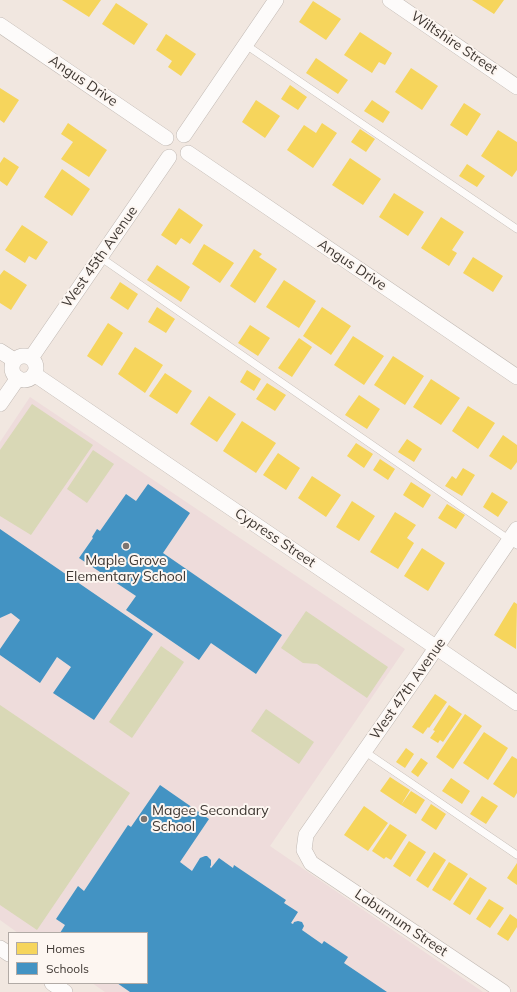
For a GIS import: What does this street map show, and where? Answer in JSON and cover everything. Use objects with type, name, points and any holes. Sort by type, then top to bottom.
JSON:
[{"type":"street","points":[[184,135],[276,0]]},
{"type":"street","name":"Wiltshire Street","points":[[390,0],[517,87]]},
{"type":"street","name":"Angus Drive","points":[[0,25],[166,138]]},
{"type":"street","points":[[174,133],[184,135],[189,143],[188,153],[179,158],[169,157],[164,148],[166,138],[174,133]]},
{"type":"street","name":"Angus Drive","points":[[188,153],[517,377]]},
{"type":"street","name":"West 45th Avenue","points":[[31,358],[169,157]]},
{"type":"street","points":[[0,351],[14,360]]},
{"type":"street","points":[[20,356],[28,356],[31,358],[35,364],[34,374],[25,379],[18,378],[13,372],[12,368],[14,360],[20,356]]},
{"type":"street","name":"Cypress Street","points":[[34,374],[517,703]]},
{"type":"street","points":[[0,404],[18,378]]},
{"type":"street","name":"West 47th Avenue","points":[[304,850],[306,835],[436,648],[515,538]]},
{"type":"street","name":"Laburnum Street","points":[[304,850],[311,862],[503,992]]},
{"type":"lane","points":[[246,45],[517,229]]},
{"type":"lane","points":[[100,257],[515,538]]},
{"type":"lane","points":[[364,751],[517,855]]},
{"type":"shaded area","points":[[30,397],[405,649],[270,846],[483,992],[105,992],[93,984],[148,984],[148,932],[17,932],[0,920],[0,442]]},
{"type":"green space","points":[[32,404],[93,445],[31,535],[0,516],[0,450]]},
{"type":"green space","points":[[93,450],[114,464],[87,503],[67,489]]},
{"type":"green space","points":[[306,611],[388,667],[367,698],[317,664],[303,663],[281,648]]},
{"type":"green space","points":[[161,646],[184,662],[132,738],[109,722]]},
{"type":"green space","points":[[0,705],[130,793],[37,930],[0,905]]},
{"type":"green space","points":[[266,709],[314,742],[299,764],[251,731]]},
{"type":"building: Homes","points":[[62,0],[101,0],[89,17]]},
{"type":"building: Homes","points":[[472,0],[504,0],[494,14]]},
{"type":"building: Homes","points":[[313,1],[341,19],[326,40],[299,22]]},
{"type":"building: Homes","points":[[116,3],[148,24],[134,45],[102,24]]},
{"type":"building: Homes","points":[[360,32],[392,53],[385,65],[379,62],[372,73],[344,55]]},
{"type":"building: Homes","points":[[166,34],[196,54],[181,76],[168,67],[172,61],[156,50]]},
{"type":"building: Homes","points":[[316,58],[348,80],[338,94],[306,73]]},
{"type":"building: Homes","points":[[411,68],[438,86],[422,110],[395,92]]},
{"type":"building: Homes","points":[[290,85],[307,97],[298,110],[281,99]]},
{"type":"building: Homes","points":[[0,88],[19,100],[4,123],[0,120]]},
{"type":"building: Homes","points":[[256,100],[280,116],[265,138],[242,122]]},
{"type":"building: Homes","points":[[372,100],[390,112],[383,123],[364,111]]},
{"type":"building: Homes","points":[[464,103],[481,114],[467,136],[450,125]]},
{"type":"building: Homes","points":[[68,123],[107,150],[89,177],[61,159],[73,142],[61,134]]},
{"type":"building: Homes","points":[[322,123],[337,133],[313,168],[287,150],[304,125],[316,133]]},
{"type":"building: Homes","points":[[360,129],[375,139],[366,152],[351,142]]},
{"type":"building: Homes","points":[[498,130],[517,142],[517,170],[512,177],[481,156]]},
{"type":"building: Homes","points":[[4,157],[19,167],[7,186],[0,181],[0,163]]},
{"type":"building: Homes","points":[[350,158],[381,179],[363,205],[332,185]]},
{"type":"building: Homes","points":[[467,164],[485,176],[477,187],[459,176]]},
{"type":"building: Homes","points":[[62,169],[90,189],[72,216],[44,197]]},
{"type":"building: Homes","points":[[394,193],[424,212],[408,236],[379,217]]},
{"type":"building: Homes","points":[[179,208],[203,225],[190,244],[181,238],[176,245],[161,235]]},
{"type":"building: Homes","points":[[441,217],[464,232],[452,250],[457,253],[449,266],[421,248]]},
{"type":"building: Homes","points":[[22,225],[48,242],[36,260],[29,256],[25,263],[5,250]]},
{"type":"building: Homes","points":[[204,244],[234,263],[220,283],[192,264]]},
{"type":"building: Homes","points":[[254,249],[262,254],[259,257],[277,269],[255,303],[230,286]]},
{"type":"building: Homes","points":[[473,257],[503,276],[493,292],[463,273]]},
{"type":"building: Homes","points":[[157,265],[190,287],[181,302],[147,280]]},
{"type":"building: Homes","points":[[4,270],[27,285],[11,310],[0,303],[0,275]]},
{"type":"building: Homes","points":[[284,280],[316,301],[299,328],[266,307]]},
{"type":"building: Homes","points":[[120,282],[138,294],[128,310],[110,298]]},
{"type":"building: Homes","points":[[157,307],[175,319],[166,333],[148,322]]},
{"type":"building: Homes","points":[[322,307],[351,326],[331,355],[303,336]]},
{"type":"building: Homes","points":[[108,323],[123,333],[102,366],[87,356]]},
{"type":"building: Homes","points":[[250,325],[270,338],[258,356],[238,343]]},
{"type":"building: Homes","points":[[353,336],[384,356],[364,385],[334,365]]},
{"type":"building: Homes","points":[[299,338],[312,347],[292,377],[278,368]]},
{"type":"building: Homes","points":[[135,347],[163,365],[145,393],[118,374]]},
{"type":"building: Homes","points":[[393,356],[424,376],[405,405],[374,385]]},
{"type":"building: Homes","points":[[247,370],[261,379],[254,391],[240,382]]},
{"type":"building: Homes","points":[[165,373],[192,391],[177,414],[149,396]]},
{"type":"building: Homes","points":[[431,379],[460,398],[441,425],[413,407]]},
{"type":"building: Homes","points":[[267,383],[286,395],[275,411],[256,399]]},
{"type":"building: Homes","points":[[359,395],[380,409],[367,429],[345,415]]},
{"type":"building: Homes","points":[[209,396],[236,414],[217,442],[190,424]]},
{"type":"building: Homes","points":[[468,406],[495,423],[478,449],[452,431]]},
{"type":"building: Homes","points":[[242,421],[276,443],[256,473],[223,451]]},
{"type":"building: Homes","points":[[503,435],[517,445],[517,462],[511,470],[489,456]]},
{"type":"building: Homes","points":[[407,439],[422,449],[414,462],[398,452]]},
{"type":"building: Homes","points":[[356,443],[373,454],[364,468],[347,456]]},
{"type":"building: Homes","points":[[278,453],[300,468],[286,490],[263,475]]},
{"type":"building: Homes","points":[[380,459],[395,469],[388,480],[373,470]]},
{"type":"building: Homes","points":[[463,468],[475,475],[462,496],[445,486],[452,476],[456,479]]},
{"type":"building: Homes","points":[[312,476],[341,495],[326,517],[298,498]]},
{"type":"building: Homes","points":[[411,482],[431,495],[423,508],[403,495]]},
{"type":"building: Homes","points":[[492,492],[508,502],[498,517],[483,507]]},
{"type":"building: Homes","points":[[352,501],[375,516],[359,541],[336,527]]},
{"type":"building: Homes","points":[[447,504],[465,515],[456,529],[438,518]]},
{"type":"building: Homes","points":[[395,512],[416,525],[407,538],[414,543],[398,569],[370,552]]},
{"type":"building: Homes","points":[[422,548],[445,563],[428,591],[404,576]]},
{"type":"building: Homes","points":[[514,602],[517,604],[516,649],[494,635]]},
{"type":"building: Homes","points":[[435,694],[447,702],[423,734],[412,727]]},
{"type":"building: Homes","points":[[449,705],[462,714],[443,742],[440,740],[438,743],[430,738],[435,731],[433,730]]},
{"type":"building: Homes","points":[[465,714],[482,726],[453,769],[436,757]]},
{"type":"building: Homes","points":[[484,732],[508,748],[488,780],[463,763]]},
{"type":"building: Homes","points":[[406,748],[414,754],[405,768],[396,762]]},
{"type":"building: Homes","points":[[512,756],[517,759],[517,793],[514,798],[493,784]]},
{"type":"building: Homes","points":[[421,758],[428,763],[418,777],[411,772]]},
{"type":"building: Homes","points":[[390,777],[410,790],[401,805],[380,791]]},
{"type":"building: Homes","points":[[451,778],[470,791],[462,804],[442,791]]},
{"type":"building: Homes","points":[[411,791],[425,800],[416,814],[401,805]]},
{"type":"building: Homes","points":[[482,796],[498,806],[486,824],[470,814]]},
{"type":"building: Homes","points":[[431,804],[446,814],[436,830],[421,820]]},
{"type":"building: Homes","points":[[364,806],[388,823],[368,851],[344,835]]},
{"type":"building: Homes","points":[[390,824],[407,835],[391,860],[386,857],[384,859],[372,851]]},
{"type":"building: Homes","points":[[409,841],[426,852],[410,877],[393,866]]},
{"type":"building: Homes","points":[[434,852],[446,860],[428,888],[416,880]]},
{"type":"building: Homes","points":[[449,862],[468,874],[450,901],[432,890]]},
{"type":"building: Homes","points":[[517,863],[517,885],[507,878]]},
{"type":"building: Homes","points":[[470,877],[487,888],[470,915],[453,904]]},
{"type":"building: Homes","points":[[489,899],[504,908],[490,928],[476,919]]},
{"type":"building: Homes","points":[[510,914],[517,919],[517,927],[508,941],[497,934]]},
{"type":"building: Schools","points":[[148,484],[190,513],[163,553],[282,635],[256,674],[211,643],[199,660],[126,610],[136,596],[79,558],[93,538],[92,537],[97,529],[100,531],[126,494],[136,501]]},
{"type":"building: Schools","points":[[0,529],[153,634],[94,720],[53,693],[71,667],[57,657],[40,683],[0,655],[0,649],[20,620],[11,613],[0,618]]},
{"type":"building: Schools","points":[[160,785],[209,819],[180,862],[192,871],[200,858],[205,856],[211,860],[211,868],[219,858],[233,868],[234,865],[286,900],[284,903],[298,912],[291,923],[293,924],[294,922],[298,921],[302,922],[304,926],[302,930],[322,944],[324,941],[348,957],[344,963],[387,992],[130,992],[118,984],[148,984],[148,932],[61,932],[65,925],[56,919],[78,886],[84,891],[128,825],[131,827]]},
{"type":"place","name":"Maple Grove Elementary School","points":[[126,546]]},
{"type":"place","name":"Magee Secondary School","points":[[144,819]]}]
